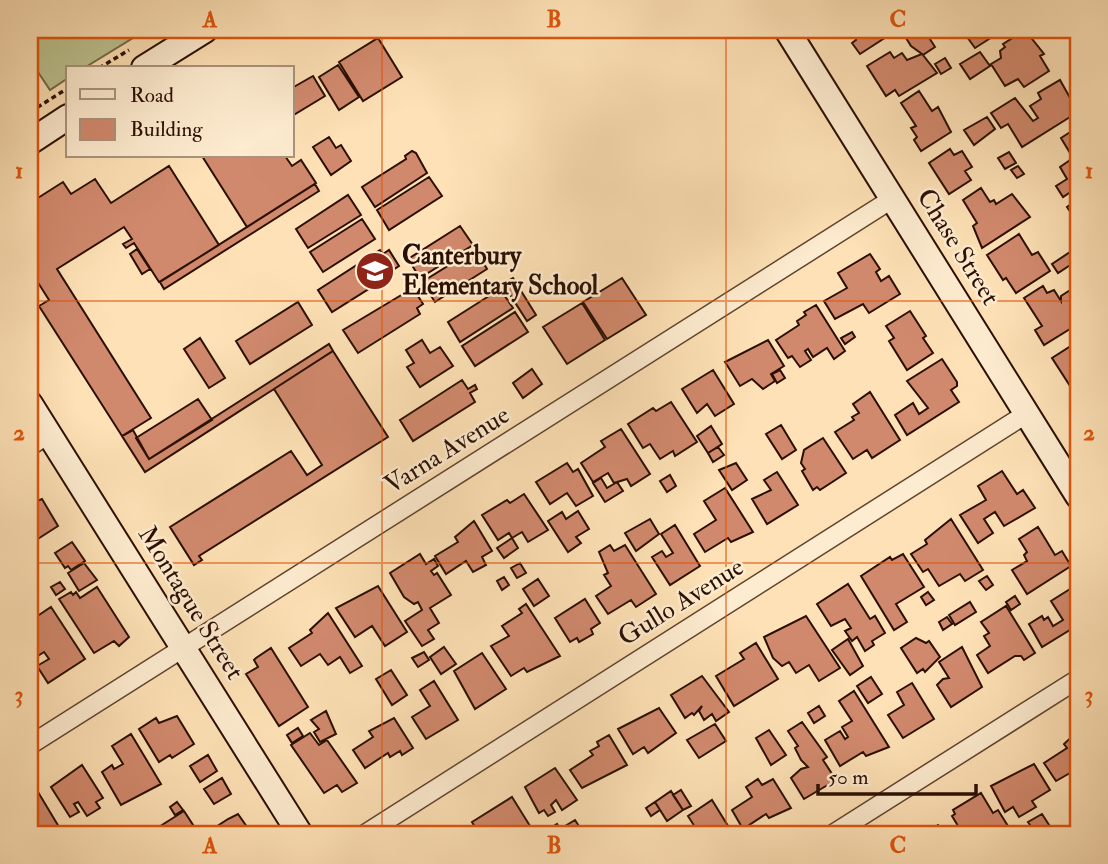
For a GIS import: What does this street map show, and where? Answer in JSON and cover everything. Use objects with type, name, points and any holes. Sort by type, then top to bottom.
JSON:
[{"type":"street","points":[[147,66],[205,30]]},
{"type":"street","name":"Chase Street","points":[[787,30],[1078,496]]},
{"type":"street","points":[[30,142],[66,118]]},
{"type":"street","name":"Varna Avenue","points":[[30,745],[892,199]]},
{"type":"street","name":"Montague Street","points":[[30,404],[39,440],[185,647],[300,834]]},
{"type":"street","name":"Gullo Avenue","points":[[365,834],[1026,414]]},
{"type":"street","points":[[833,834],[1078,679]]},
{"type":"path","points":[[30,112],[66,89]]},
{"type":"green space","points":[[30,30],[146,30],[87,66],[66,66],[66,79],[50,90],[30,60]]},
{"type":"building","points":[[852,30],[897,30],[860,54],[852,43],[856,40]]},
{"type":"building","points":[[908,30],[935,30],[928,36],[935,47],[923,55],[937,73],[899,96],[895,90],[886,96],[867,66],[890,52],[894,58],[902,53],[907,60],[922,54],[911,46],[903,33]]},
{"type":"building","points":[[962,30],[1003,30],[975,48]]},
{"type":"building","points":[[1025,30],[1044,54],[1040,56],[1049,71],[1024,87],[1018,79],[1005,86],[991,64],[1001,58],[1000,51],[1005,47],[1003,44]]},
{"type":"building","points":[[378,38],[402,77],[363,101],[339,62]]},
{"type":"building","points":[[980,52],[990,66],[970,79],[960,64]]},
{"type":"building","points":[[945,58],[951,68],[941,74],[935,64]]},
{"type":"building","points":[[338,65],[359,97],[339,110],[319,77]]},
{"type":"building","points":[[313,76],[325,96],[294,115],[294,87]]},
{"type":"building","points":[[1060,80],[1078,112],[1022,147],[1008,124],[1001,128],[991,113],[1015,98],[1033,121],[1038,118],[1030,106],[1041,99],[1038,93]]},
{"type":"building","points":[[919,91],[932,111],[938,107],[951,132],[921,151],[911,128],[916,126],[901,103]]},
{"type":"building","points":[[987,117],[995,129],[974,145],[964,130]]},
{"type":"building","points":[[1078,127],[1078,187],[1063,197],[1056,186],[1067,179],[1060,167],[1073,158],[1061,138]]},
{"type":"building","points":[[329,137],[336,148],[341,145],[351,161],[331,175],[313,147]]},
{"type":"building","points":[[950,149],[954,155],[962,151],[972,167],[965,171],[971,180],[949,194],[929,163]]},
{"type":"building","points":[[412,151],[416,153],[427,173],[375,207],[362,187],[406,159],[405,156]]},
{"type":"building","points":[[1009,152],[1016,163],[1005,169],[998,158]]},
{"type":"building","points":[[203,158],[286,158],[292,166],[301,160],[316,183],[247,227]]},
{"type":"building","points":[[169,166],[219,245],[159,282],[134,243],[126,248],[123,244],[132,239],[124,227],[57,269],[151,418],[122,436],[39,306],[49,300],[37,281],[30,288],[30,203],[63,182],[71,194],[95,179],[111,203]]},
{"type":"building","points":[[1018,166],[1024,174],[1017,178],[1011,170]]},
{"type":"building","points":[[429,177],[442,196],[389,230],[377,210]]},
{"type":"building","points":[[315,184],[319,191],[164,289],[160,282]]},
{"type":"building","points":[[981,188],[990,202],[994,200],[996,204],[1012,194],[1030,217],[982,248],[973,226],[977,223],[963,200]]},
{"type":"building","points":[[348,195],[361,215],[308,248],[296,229]]},
{"type":"building","points":[[1078,199],[1078,221],[1077,222],[1067,207]]},
{"type":"building","points":[[362,219],[375,239],[323,272],[310,252]]},
{"type":"building","points":[[460,226],[473,245],[420,278],[408,259]]},
{"type":"building","points":[[1019,234],[1032,255],[1038,252],[1050,271],[1016,293],[1006,278],[1003,280],[987,255]]},
{"type":"building","points":[[137,249],[150,269],[142,274],[130,254]]},
{"type":"building","points":[[475,249],[487,269],[435,302],[422,282]]},
{"type":"building","points":[[380,250],[383,254],[389,250],[399,266],[393,270],[394,273],[332,312],[318,290]]},
{"type":"building","points":[[1073,250],[1078,260],[1058,273],[1052,264]]},
{"type":"building","points":[[870,254],[880,269],[876,272],[881,281],[889,276],[900,294],[869,313],[863,304],[835,319],[824,301],[847,288],[838,273]]},
{"type":"building","points":[[513,278],[536,315],[527,321],[503,284]]},
{"type":"building","points":[[622,278],[646,315],[607,339],[583,302]]},
{"type":"building","points":[[1078,285],[1078,324],[1044,345],[1035,330],[1042,326],[1024,298],[1043,286],[1047,293],[1054,290],[1061,301],[1061,296]]},
{"type":"building","points":[[413,288],[423,304],[417,308],[420,314],[358,353],[343,330]]},
{"type":"building","points":[[500,289],[513,308],[460,342],[448,322]]},
{"type":"building","points":[[298,302],[312,325],[250,364],[236,341]]},
{"type":"building","points":[[582,303],[605,340],[567,364],[543,327]]},
{"type":"building","points":[[816,305],[845,351],[834,359],[827,348],[813,357],[808,349],[805,351],[811,360],[800,367],[792,356],[788,358],[776,340],[799,325],[797,321],[806,315],[804,312]]},
{"type":"building","points":[[910,311],[933,353],[907,370],[889,341],[894,338],[886,326]]},
{"type":"building","points":[[515,312],[528,332],[475,366],[462,346]]},
{"type":"building","points":[[852,332],[855,337],[845,344],[841,338]]},
{"type":"building","points":[[200,338],[225,378],[209,388],[184,349]]},
{"type":"building","points":[[422,340],[430,353],[440,347],[453,366],[420,387],[407,367],[414,363],[406,350]]},
{"type":"building","points":[[768,340],[784,366],[771,374],[775,381],[763,389],[752,379],[740,386],[725,362]]},
{"type":"building","points":[[329,344],[333,351],[145,472],[122,436],[133,430],[149,459]]},
{"type":"building","points":[[1074,344],[1078,351],[1078,384],[1072,389],[1052,358]]},
{"type":"building","points":[[333,351],[388,437],[199,556],[202,560],[194,565],[170,527],[291,451],[307,475],[322,465],[274,389]]},
{"type":"building","points":[[942,359],[957,382],[957,386],[951,390],[959,402],[907,435],[895,415],[913,403],[919,414],[928,408],[907,381]]},
{"type":"building","points":[[532,369],[542,384],[523,398],[513,383]]},
{"type":"building","points":[[713,370],[734,404],[715,416],[707,404],[697,413],[682,389]]},
{"type":"building","points":[[780,370],[785,378],[777,383],[772,374]]},
{"type":"building","points":[[462,380],[468,389],[475,385],[477,389],[470,393],[475,402],[413,441],[400,420]]},
{"type":"building","points":[[870,392],[900,440],[872,458],[867,450],[853,459],[835,432],[854,420],[852,417],[859,413],[853,404]]},
{"type":"building","points":[[198,399],[212,420],[149,459],[136,438]]},
{"type":"building","points":[[671,402],[697,442],[675,456],[673,451],[660,459],[650,444],[643,448],[628,424],[653,408],[656,411]]},
{"type":"building","points":[[781,425],[796,450],[782,459],[766,434]]},
{"type":"building","points":[[711,426],[722,444],[708,453],[697,436]]},
{"type":"building","points":[[621,429],[650,474],[631,486],[627,479],[614,483],[608,473],[593,482],[581,463],[605,447],[601,441]]},
{"type":"building","points":[[823,438],[846,473],[820,490],[817,487],[813,490],[802,471],[805,469],[801,463],[804,450]]},
{"type":"building","points":[[718,447],[724,455],[713,462],[708,453]]},
{"type":"building","points":[[567,463],[573,472],[578,469],[593,496],[576,506],[567,493],[550,504],[536,482]]},
{"type":"building","points":[[736,463],[747,480],[732,490],[719,470]]},
{"type":"building","points":[[1002,471],[1017,494],[1023,490],[1035,508],[1004,526],[995,512],[984,519],[993,533],[978,543],[960,515],[986,500],[978,486]]},
{"type":"building","points":[[777,472],[798,505],[767,524],[752,499],[771,490],[764,480]]},
{"type":"building","points":[[670,475],[676,486],[667,492],[660,481]]},
{"type":"building","points":[[601,478],[607,488],[617,482],[623,491],[605,502],[593,483]]},
{"type":"building","points":[[725,488],[753,532],[731,542],[728,538],[705,552],[694,534],[716,520],[704,501]]},
{"type":"building","points":[[524,494],[548,530],[528,542],[522,532],[512,538],[509,533],[498,540],[482,515],[507,500],[510,503]]},
{"type":"building","points":[[42,499],[58,526],[30,544],[30,504]]},
{"type":"building","points":[[578,511],[589,529],[576,537],[581,543],[568,552],[548,521],[562,512],[566,519]]},
{"type":"building","points":[[650,519],[659,534],[636,551],[625,533]]},
{"type":"building","points":[[951,519],[983,570],[965,581],[960,574],[939,586],[928,569],[923,572],[911,554],[927,544],[925,540]]},
{"type":"building","points":[[474,521],[492,551],[482,557],[486,565],[473,572],[466,561],[446,574],[435,556],[458,542],[455,537]]},
{"type":"building","points":[[675,525],[700,566],[670,585],[652,557],[662,551],[666,557],[673,553],[661,534]]},
{"type":"building","points":[[1038,527],[1055,555],[1062,551],[1071,566],[1027,594],[1012,570],[1027,561],[1024,555],[1027,552],[1019,539]]},
{"type":"building","points":[[512,538],[518,548],[504,558],[497,548]]},
{"type":"building","points":[[72,542],[85,561],[71,570],[68,566],[65,568],[55,553]]},
{"type":"building","points":[[610,545],[614,551],[625,545],[656,594],[636,607],[631,600],[608,614],[596,596],[611,586],[604,575],[608,573],[599,552]]},
{"type":"building","points":[[420,554],[426,564],[434,559],[438,566],[431,571],[434,575],[437,573],[451,595],[430,608],[439,623],[428,630],[434,639],[422,646],[405,621],[422,610],[418,602],[414,604],[404,597],[390,573]]},
{"type":"building","points":[[903,554],[924,587],[896,604],[907,622],[894,630],[861,576],[890,557],[892,560]]},
{"type":"building","points":[[84,563],[97,580],[79,591],[68,573]]},
{"type":"building","points":[[520,563],[526,573],[517,578],[511,568]]},
{"type":"building","points":[[987,576],[993,585],[986,590],[979,581]]},
{"type":"building","points":[[504,577],[509,585],[502,590],[497,581]]},
{"type":"building","points":[[538,579],[549,596],[534,606],[523,589]]},
{"type":"building","points":[[60,582],[65,589],[56,595],[51,587]]},
{"type":"building","points":[[848,584],[870,619],[875,616],[885,633],[872,641],[874,645],[865,651],[857,637],[852,641],[845,631],[851,628],[845,619],[831,626],[817,604]]},
{"type":"building","points":[[1078,584],[1078,625],[1042,647],[1029,624],[1042,616],[1044,620],[1048,617],[1053,626],[1063,620],[1051,601]]},
{"type":"building","points":[[378,586],[407,632],[385,646],[372,626],[355,637],[336,608]]},
{"type":"building","points":[[97,587],[129,637],[119,646],[114,641],[94,653],[59,599],[71,592],[73,595],[76,592],[80,598]]},
{"type":"building","points":[[928,592],[934,600],[926,605],[921,597]]},
{"type":"building","points":[[1015,596],[1020,604],[1011,610],[1006,602]]},
{"type":"building","points":[[585,599],[600,623],[591,629],[593,634],[579,642],[577,638],[570,642],[555,618]]},
{"type":"building","points":[[970,602],[976,612],[955,625],[949,615]]},
{"type":"building","points":[[526,604],[560,656],[527,672],[524,668],[511,676],[491,646],[509,636],[502,626],[522,613],[519,609]]},
{"type":"building","points":[[1006,606],[1035,653],[1024,660],[1021,656],[1015,656],[988,673],[977,655],[990,646],[984,636],[989,633],[981,622]]},
{"type":"building","points":[[51,607],[85,659],[48,683],[37,666],[49,659],[44,652],[33,659],[30,654],[30,621]]},
{"type":"building","points":[[328,613],[362,666],[350,673],[340,657],[328,665],[320,654],[301,666],[289,648],[312,633],[310,630]]},
{"type":"building","points":[[806,616],[840,668],[819,681],[809,665],[796,673],[789,662],[782,666],[773,658],[764,637]]},
{"type":"building","points":[[947,617],[952,624],[943,630],[939,622]]},
{"type":"building","points":[[916,638],[926,643],[929,641],[940,657],[925,672],[923,669],[917,673],[901,648]]},
{"type":"building","points":[[848,639],[863,666],[850,675],[832,650]]},
{"type":"building","points":[[756,643],[778,679],[734,706],[716,676],[744,659],[740,653]]},
{"type":"building","points":[[444,647],[456,664],[441,674],[430,657]]},
{"type":"building","points":[[962,647],[982,687],[951,707],[937,685],[943,679],[949,678],[939,662]]},
{"type":"building","points":[[271,648],[308,707],[279,726],[246,674],[258,667],[254,660]]},
{"type":"building","points":[[424,652],[429,660],[418,667],[412,658]]},
{"type":"building","points":[[482,653],[506,689],[475,709],[454,671]]},
{"type":"building","points":[[391,670],[407,695],[392,705],[376,679]]},
{"type":"building","points":[[702,676],[729,712],[716,721],[712,714],[704,720],[699,711],[702,706],[694,715],[692,713],[685,718],[671,695]]},
{"type":"building","points":[[871,677],[882,694],[868,703],[857,686]]},
{"type":"building","points":[[434,681],[458,720],[426,739],[412,717],[430,706],[420,690]]},
{"type":"building","points":[[912,683],[934,719],[903,738],[888,715],[904,705],[897,692]]},
{"type":"building","points":[[854,691],[889,747],[866,756],[863,752],[840,766],[825,740],[840,731],[845,739],[848,737],[842,727],[852,721],[839,701]]},
{"type":"building","points":[[819,706],[825,716],[814,723],[808,713]]},
{"type":"building","points":[[659,708],[676,733],[648,753],[644,747],[633,754],[618,729]]},
{"type":"building","points":[[326,711],[336,734],[320,742],[314,732],[319,729],[311,720]]},
{"type":"building","points":[[177,716],[194,744],[172,758],[170,755],[159,762],[139,729],[156,718],[159,723]]},
{"type":"building","points":[[394,718],[413,748],[402,755],[400,751],[390,757],[388,753],[365,768],[353,750],[373,737],[369,731]]},
{"type":"building","points":[[802,722],[827,757],[823,760],[836,780],[804,799],[791,778],[801,769],[808,767],[801,760],[795,748],[798,746],[788,731]]},
{"type":"building","points":[[715,724],[726,741],[699,758],[687,740]]},
{"type":"building","points":[[298,728],[303,736],[292,743],[287,735]]},
{"type":"building","points":[[769,730],[786,755],[771,765],[756,738]]},
{"type":"building","points":[[1078,731],[1078,787],[1070,773],[1056,781],[1044,763],[1067,748],[1064,744]]},
{"type":"building","points":[[310,733],[319,745],[327,740],[357,783],[342,792],[337,785],[324,793],[291,745]]},
{"type":"building","points":[[131,734],[161,784],[121,805],[102,772],[112,765],[114,769],[123,764],[112,746]]},
{"type":"building","points":[[609,735],[627,765],[582,788],[570,770],[593,755],[590,751],[599,746],[597,742]]},
{"type":"building","points":[[208,755],[217,771],[200,782],[190,766]]},
{"type":"building","points":[[1034,764],[1050,790],[1032,801],[1036,807],[1019,817],[1013,807],[1005,812],[991,786]]},
{"type":"building","points":[[82,765],[103,798],[96,802],[100,808],[87,816],[78,802],[74,804],[79,812],[70,817],[51,787]]},
{"type":"building","points":[[555,768],[577,800],[562,810],[556,800],[551,805],[555,812],[548,816],[544,810],[539,813],[525,787]]},
{"type":"building","points":[[222,778],[231,794],[214,804],[204,789]]},
{"type":"building","points":[[758,779],[762,785],[773,779],[791,808],[769,818],[766,814],[743,829],[732,810],[752,797],[746,787]]},
{"type":"building","points":[[681,790],[691,806],[683,810],[673,795]]},
{"type":"building","points":[[671,791],[683,810],[667,821],[655,802]]},
{"type":"building","points":[[38,792],[62,832],[59,834],[30,834],[30,797]]},
{"type":"building","points":[[981,793],[993,813],[998,810],[1013,834],[980,834],[974,830],[963,834],[952,816],[955,814],[953,810]]},
{"type":"building","points":[[512,797],[535,834],[479,834],[472,822]]},
{"type":"building","points":[[712,800],[733,834],[690,832],[695,827],[688,816]]},
{"type":"building","points":[[177,802],[183,810],[175,815],[170,807]]},
{"type":"building","points":[[655,802],[660,810],[651,816],[646,808]]},
{"type":"building","points":[[184,811],[195,828],[185,834],[156,834],[154,830]]},
{"type":"building","points":[[238,814],[252,834],[205,834],[228,819]]},
{"type":"building","points":[[1042,814],[1051,828],[1036,834],[1028,822]]},
{"type":"building","points":[[575,820],[584,834],[542,834],[557,824],[560,829]]},
{"type":"building","points":[[938,825],[944,834],[923,834]]},
{"type":"place","name":"Canterbury Elementary School","points":[[375,271]]}]
